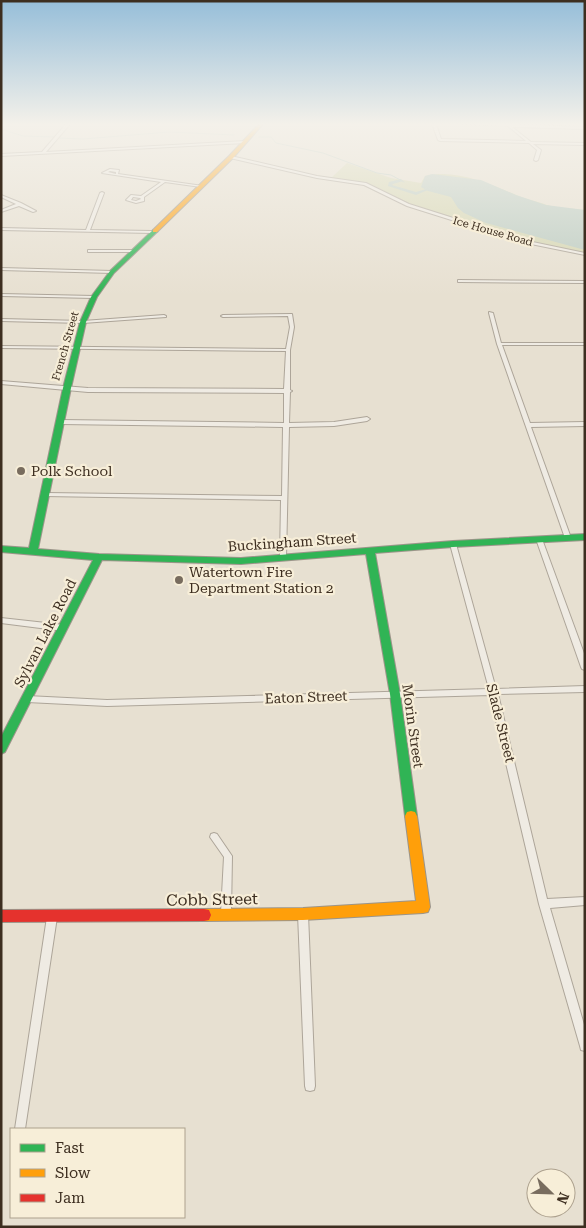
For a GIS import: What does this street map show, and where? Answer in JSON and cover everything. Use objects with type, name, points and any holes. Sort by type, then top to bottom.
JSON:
[{"type":"street","points":[[142,197],[164,181]]},
{"type":"street","points":[[166,181],[201,186]]},
{"type":"street","name":"French Street","points":[[33,551],[61,422],[66,388],[83,322],[94,297],[112,272],[206,181]]},
{"type":"street","name":"Ice House Road","points":[[347,181],[365,184],[408,205],[522,241],[585,254]]},
{"type":"street","points":[[87,231],[102,193]]},
{"type":"street","points":[[1,196],[34,211]]},
{"type":"street","points":[[1,211],[20,204]]},
{"type":"street","points":[[1,229],[152,232]]},
{"type":"street","points":[[90,251],[134,251]]},
{"type":"street","points":[[1,269],[112,272]]},
{"type":"street","points":[[460,281],[585,282]]},
{"type":"street","points":[[1,295],[94,297]]},
{"type":"street","points":[[491,313],[499,344],[568,538]]},
{"type":"street","points":[[223,316],[290,315],[292,327],[288,350],[283,558]]},
{"type":"street","points":[[1,320],[83,322],[164,316]]},
{"type":"street","points":[[499,344],[585,344]]},
{"type":"street","points":[[1,347],[288,350]]},
{"type":"street","points":[[1,382],[66,388],[288,391]]},
{"type":"street","points":[[61,422],[287,425],[334,424],[367,418]]},
{"type":"street","points":[[529,425],[585,424]]},
{"type":"street","points":[[46,496],[284,498]]},
{"type":"street","name":"Buckingham Street","points":[[1,549],[99,557],[241,561],[453,544],[585,538]]},
{"type":"street","points":[[539,539],[585,667]]},
{"type":"street","name":"Slade Street","points":[[453,544],[493,691],[544,904],[585,1046]]},
{"type":"street","name":"Morin Street","points":[[370,550],[395,694],[423,907]]},
{"type":"street","name":"Sylvan Lake Road","points":[[1,749],[99,557]]},
{"type":"street","points":[[1,620],[64,628]]},
{"type":"street","name":"Eaton Street","points":[[26,699],[107,703],[585,689]]},
{"type":"street","points":[[214,837],[228,856],[226,913]]},
{"type":"street","points":[[544,904],[585,901]]},
{"type":"street","name":"Cobb Street","points":[[1,916],[226,913],[302,914],[423,907]]},
{"type":"street","points":[[302,914],[310,1086]]},
{"type":"street","points":[[20,1128],[52,916]]},
{"type":"green space","points":[[346,181],[421,183],[422,181],[480,181],[552,206],[585,210],[585,254],[522,241],[408,205],[365,184]]},
{"type":"shaded area","points":[[423,181],[484,181],[546,205],[585,210],[585,250],[486,223],[464,213],[458,208],[451,197],[428,191],[421,187]]},
{"type":"waterway","points":[[397,181],[391,183],[390,186],[416,194],[426,190]]},
{"type":"traffic: fast","points":[[33,551],[67,388],[83,322],[94,297],[112,272],[155,231]]},
{"type":"traffic: fast","points":[[1,549],[99,557],[241,561],[453,544],[585,537]]},
{"type":"traffic: fast","points":[[370,550],[395,694],[411,816]]},
{"type":"traffic: fast","points":[[1,749],[99,557]]},
{"type":"traffic: slow","points":[[155,231],[206,181]]},
{"type":"traffic: slow","points":[[204,915],[303,914],[423,907],[411,816]]},
{"type":"traffic: jam","points":[[1,916],[204,915]]},
{"type":"place","name":"Polk School","points":[[21,471]]},
{"type":"place","name":"Watertown Fire Department Station 2","points":[[179,580]]}]
